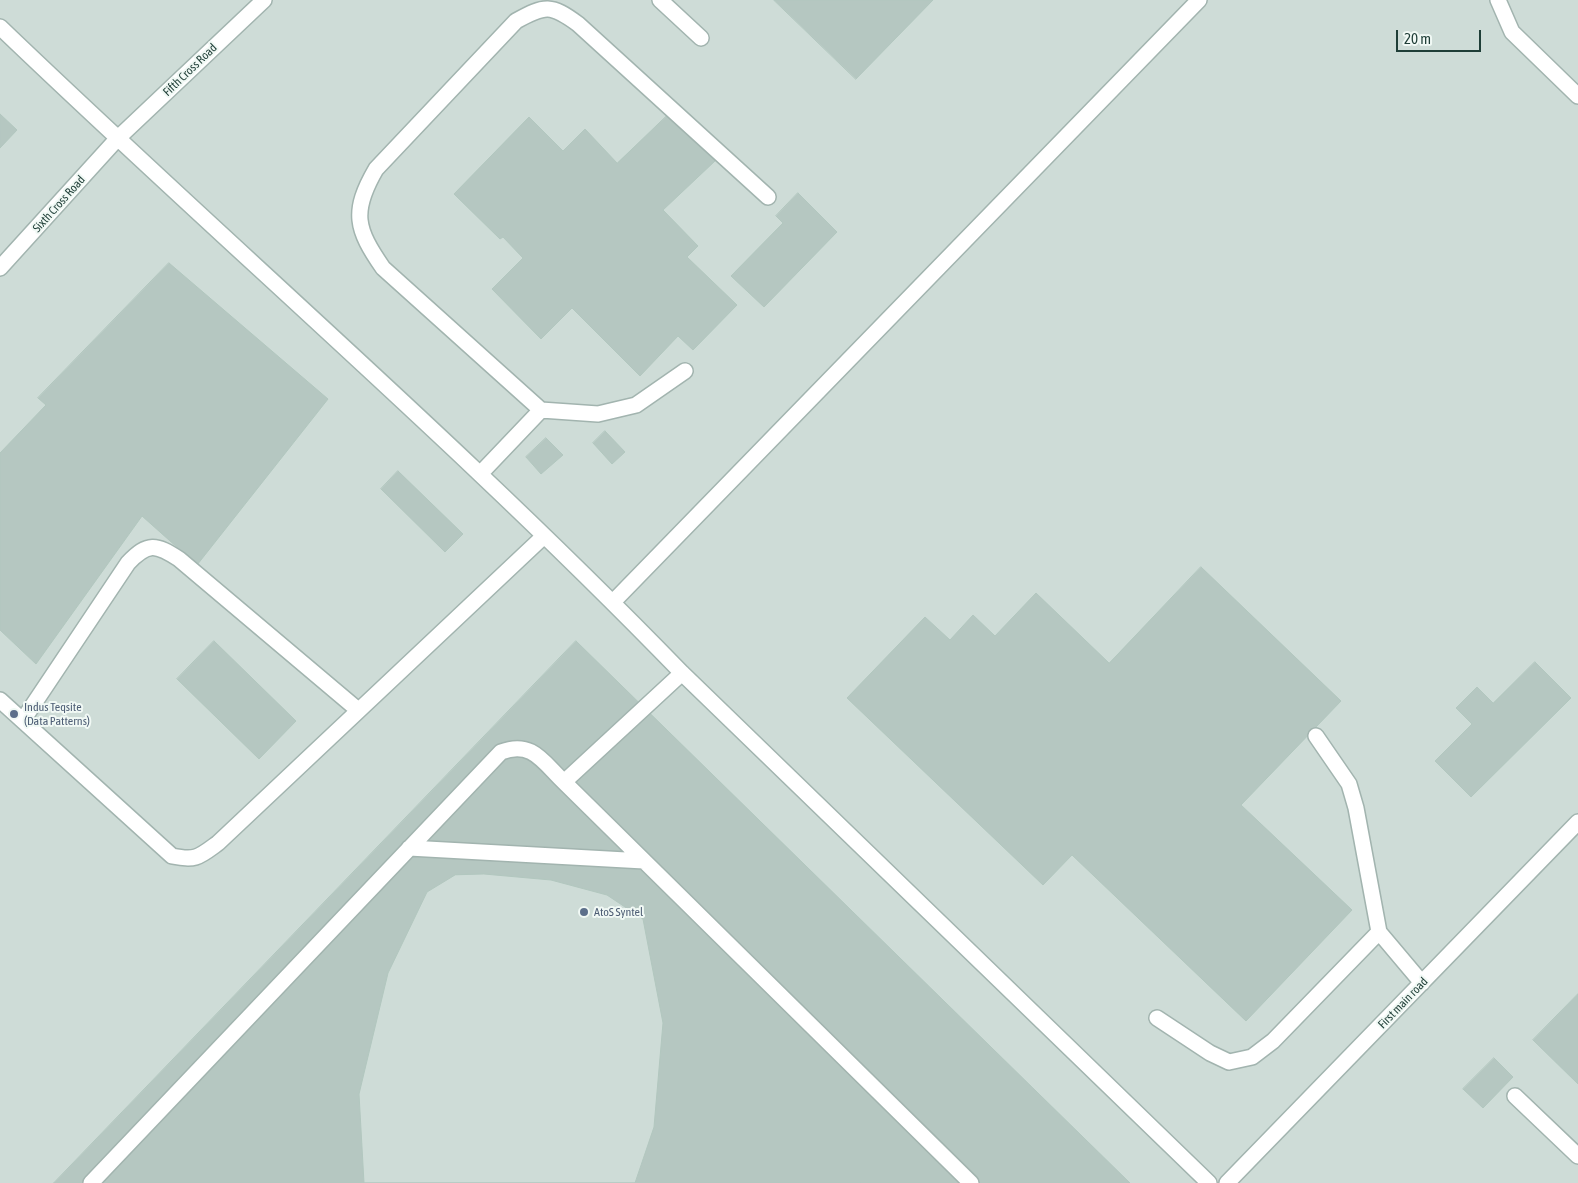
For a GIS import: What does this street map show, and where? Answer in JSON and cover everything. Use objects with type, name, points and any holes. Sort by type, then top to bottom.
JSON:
[{"type":"street","name":"Fifth Cross Road","points":[[117,139],[264,0]]},
{"type":"street","points":[[660,0],[701,38]]},
{"type":"street","points":[[613,602],[1199,0]]},
{"type":"street","points":[[1498,0],[1512,32],[1578,96]]},
{"type":"street","points":[[685,371],[636,405],[598,414],[541,410],[383,268],[365,241],[359,219],[362,191],[376,169],[516,21],[539,8],[560,11],[578,24],[768,197]]},
{"type":"street","points":[[0,27],[117,139],[480,474],[613,602],[682,673],[1209,1183]]},
{"type":"street","name":"Sixth Cross Road","points":[[0,268],[117,139]]},
{"type":"street","points":[[480,474],[541,410]]},
{"type":"street","points":[[0,700],[172,856],[190,860],[200,856],[218,842],[544,536]]},
{"type":"street","points":[[22,720],[128,563],[138,552],[148,547],[162,548],[179,559],[358,710]]},
{"type":"street","points":[[564,782],[682,673]]},
{"type":"street","points":[[1316,736],[1349,784],[1356,808],[1379,932],[1422,983]]},
{"type":"street","points":[[91,1183],[500,752],[523,747],[534,753],[564,782],[970,1183]]},
{"type":"street","name":"First main road","points":[[1227,1183],[1578,822]]},
{"type":"street","points":[[409,848],[644,861]]},
{"type":"street","points":[[1157,1018],[1210,1053],[1229,1062],[1252,1057],[1273,1041],[1379,932]]},
{"type":"street","points":[[1515,1096],[1578,1156]]},
{"type":"shaded area","points":[[0,0],[1578,0],[1578,1183],[0,1183]]},
{"type":"building","points":[[774,0],[933,0],[856,79]]},
{"type":"building","points":[[670,113],[715,161],[663,210],[698,246],[687,257],[737,305],[693,350],[678,336],[640,376],[572,308],[541,339],[492,289],[523,258],[503,237],[500,239],[454,194],[529,117],[563,151],[585,129],[617,163]]},
{"type":"building","points":[[0,114],[17,130],[0,148]]},
{"type":"building","points":[[798,193],[837,232],[764,307],[731,276],[783,223],[776,216]]},
{"type":"building","points":[[169,263],[328,399],[197,565],[142,516],[36,664],[0,630],[0,453],[46,405],[38,398]]},
{"type":"building","points":[[605,431],[625,452],[612,464],[593,443]]},
{"type":"building","points":[[546,438],[563,455],[541,474],[526,457]]},
{"type":"building","points":[[398,471],[463,534],[445,552],[381,489]]},
{"type":"building","points":[[1201,567],[1341,701],[1241,805],[1352,910],[1246,1021],[1072,855],[1043,885],[847,698],[925,617],[950,640],[973,615],[995,636],[1036,593],[1109,663]]},
{"type":"building","points":[[214,641],[296,721],[259,759],[177,679]]},
{"type":"building","name":"AtoS Syntel","points":[[576,641],[1130,1183],[54,1183]]},
{"type":"building","points":[[1535,662],[1571,698],[1471,797],[1435,761],[1472,724],[1456,708],[1477,687],[1493,703]]},
{"type":"building","points":[[484,874],[551,880],[607,895],[643,919],[663,1023],[654,1127],[635,1183],[364,1183],[359,1094],[388,973],[427,892],[455,875]]},
{"type":"building","points":[[1578,994],[1578,1084],[1533,1040]]},
{"type":"building","points":[[1494,1058],[1513,1077],[1483,1108],[1463,1089]]},
{"type":"place","name":"Indus Teqsite (Data Patterns)","points":[[14,714]]},
{"type":"place","name":"AtoS Syntel","points":[[584,912]]}]
